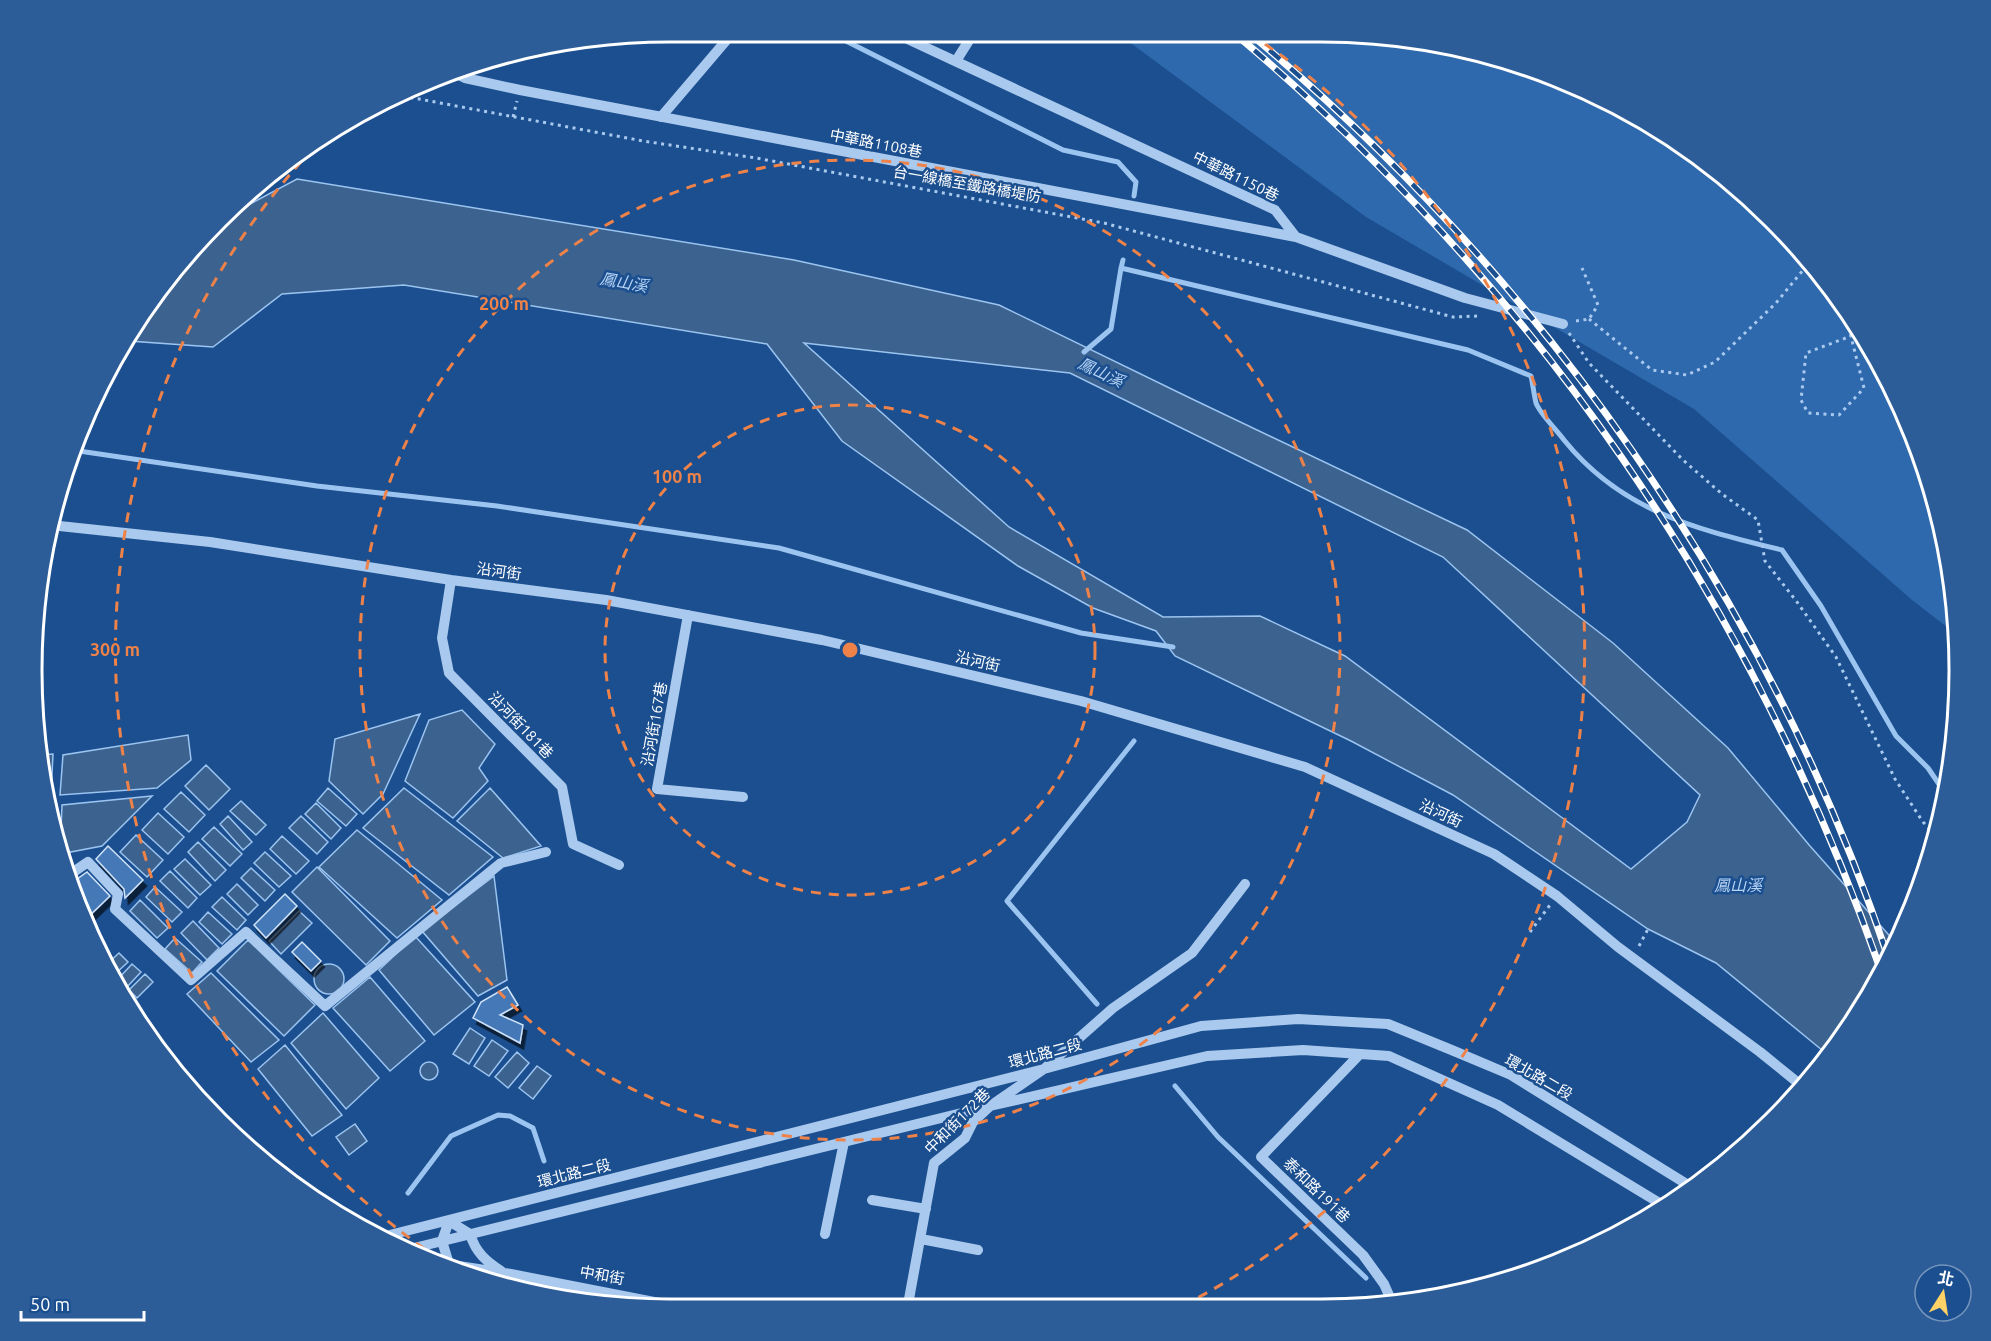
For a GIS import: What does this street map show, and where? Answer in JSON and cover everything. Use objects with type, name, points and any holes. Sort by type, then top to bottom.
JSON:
[{"type":"street","points":[[661,117],[725,42]]},
{"type":"street","name":"中華路1150巷","points":[[915,42],[1275,210],[1296,237]]},
{"type":"street","points":[[956,61],[968,42]]},
{"type":"street","name":"中華路1108巷","points":[[465,78],[1296,237]]},
{"type":"street","points":[[1296,237],[1465,298],[1563,324]]},
{"type":"street","name":"沿河街","points":[[59,526],[210,542],[451,580],[606,600],[822,640],[1081,701],[1305,767],[1494,854],[1557,896],[1630,956],[1796,1081]]},
{"type":"street","name":"沿河街181巷","points":[[451,580],[442,638],[449,673],[562,787],[573,844],[620,865]]},
{"type":"street","name":"沿河街167巷","points":[[688,615],[657,789],[743,797]]},
{"type":"street","points":[[75,872],[88,862],[117,894],[115,909],[191,980],[246,932],[325,1006],[501,863],[546,852]]},
{"type":"street","name":"中和街172巷","points":[[909,1299],[934,1163],[966,1138],[973,1122],[990,1106],[1044,1069],[1113,1008],[1192,953],[1245,884]]},
{"type":"street","name":"環北路二段","points":[[394,1234],[1044,1069],[1201,1026],[1298,1019],[1388,1024],[1511,1075],[1684,1183]]},
{"type":"street","points":[[420,1246],[990,1106],[1207,1056],[1303,1050],[1389,1056],[1498,1105],[1657,1201]]},
{"type":"street","name":"泰和路191巷","points":[[1360,1054],[1261,1157],[1363,1255],[1384,1284],[1389,1295]]},
{"type":"street","points":[[825,1234],[843,1142]]},
{"type":"street","points":[[872,1200],[926,1209]]},
{"type":"street","points":[[442,1241],[449,1221]]},
{"type":"street","name":"中和街","points":[[449,1221],[470,1234],[482,1258],[502,1272]]},
{"type":"street","points":[[921,1239],[978,1250]]},
{"type":"street","name":"中和街","points":[[442,1241],[448,1258]]},
{"type":"street","name":"中和街","points":[[490,1273],[502,1272],[615,1297]]},
{"type":"path","name":"台一線橋至鐵路橋堤防","points":[[413,98],[643,141],[756,158],[1094,221],[1453,317],[1487,315]]},
{"type":"path","points":[[1582,268],[1598,305],[1589,319],[1563,324],[1589,363],[1683,460],[1722,494],[1758,520],[1765,561],[1836,657],[1895,779],[1929,829]]},
{"type":"path","points":[[1589,319],[1652,370],[1687,375],[1715,362],[1776,303],[1804,269]]},
{"type":"path","points":[[1850,332],[1851,336],[1864,388],[1839,415],[1808,413],[1801,400],[1806,353],[1851,336]]},
{"type":"path","points":[[1530,932],[1557,896]]},
{"type":"path","points":[[1630,956],[1639,946],[1648,929]]},
{"type":"shaded area","points":[[1129,42],[1362,43],[1443,54],[1523,75],[1561,90],[1635,126],[1670,148],[1735,198],[1765,226],[1819,288],[1865,356],[1901,430],[1916,468],[1937,548],[1948,628],[1912,600],[1694,409],[1366,217]]},
{"type":"water","name":"鳳山溪","points":[[297,179],[794,260],[999,305],[1467,530],[1613,643],[1728,748],[1890,936],[1865,985],[1821,1050],[1716,963],[1648,929],[1453,795],[1351,741],[1175,656],[1156,631],[1093,608],[1018,566],[842,441],[767,344],[404,285],[282,294],[213,347],[135,341],[172,288],[226,226],[249,205]],"holes":[[[804,343],[1070,373],[1443,557],[1700,795],[1687,822],[1631,869],[1345,656],[1260,616],[1163,617],[1009,527]]]},
{"type":"water","points":[[462,710],[495,744],[479,768],[488,781],[453,818],[405,781],[429,720]]},
{"type":"water","points":[[420,714],[383,794],[363,814],[329,781],[335,739]]},
{"type":"water","points":[[188,735],[191,760],[157,788],[60,795],[63,755]]},
{"type":"water","points":[[47,754],[53,754],[52,780]]},
{"type":"water","points":[[206,765],[230,789],[209,810],[185,786]]},
{"type":"water","points":[[328,788],[357,814],[346,826],[317,801]]},
{"type":"water","points":[[404,788],[493,857],[449,895],[363,828]]},
{"type":"water","points":[[490,788],[541,846],[503,858],[457,821]]},
{"type":"water","points":[[181,792],[205,815],[189,832],[164,809]]},
{"type":"water","points":[[152,796],[102,846],[69,852],[61,825],[62,805]]},
{"type":"water","points":[[241,801],[266,825],[256,835],[230,811]]},
{"type":"water","points":[[316,803],[341,828],[331,839],[305,814]]},
{"type":"water","points":[[158,813],[184,837],[168,854],[142,830]]},
{"type":"water","points":[[228,816],[252,842],[243,850],[220,824]]},
{"type":"water","points":[[301,816],[328,842],[317,854],[289,828]]},
{"type":"water","points":[[214,827],[242,854],[230,866],[202,839]]},
{"type":"water","points":[[357,830],[442,900],[397,938],[319,867]]},
{"type":"water","points":[[136,835],[163,860],[147,877],[120,852]]},
{"type":"water","points":[[282,836],[309,861],[296,874],[270,849]]},
{"type":"water","points":[[198,842],[226,870],[215,881],[188,852]]},
{"type":"water","points":[[265,852],[291,876],[279,887],[254,863]]},
{"type":"water","points":[[185,859],[211,885],[200,895],[174,869]]},
{"type":"water","points":[[317,867],[390,941],[366,965],[292,892]]},
{"type":"water","points":[[251,868],[275,890],[265,901],[241,878]]},
{"type":"water","points":[[170,871],[197,898],[188,908],[160,881]]},
{"type":"water","points":[[494,876],[507,980],[478,996],[422,931]]},
{"type":"water","points":[[237,884],[258,905],[248,915],[227,894]]},
{"type":"water","points":[[155,887],[182,912],[172,922],[146,897]]},
{"type":"water","points":[[222,897],[246,920],[237,930],[212,907]]},
{"type":"water","points":[[140,900],[168,928],[157,938],[130,911]]},
{"type":"water","points":[[299,911],[312,923],[281,954],[269,941]]},
{"type":"water","points":[[208,912],[232,934],[222,944],[199,922]]},
{"type":"water","points":[[193,921],[219,948],[207,960],[181,933]]},
{"type":"water","points":[[415,936],[475,1002],[434,1035],[379,970]]},
{"type":"water","points":[[175,938],[202,962],[192,973],[165,949]]},
{"type":"water","points":[[248,940],[315,1005],[284,1036],[217,971]]},
{"type":"water","points":[[119,953],[128,962],[119,971],[113,959]]},
{"type":"water","points":[[132,964],[141,972],[127,987],[121,976]]},
{"type":"water","points":[[329,964],[340,968],[344,979],[340,990],[329,994],[318,990],[314,979],[318,968]]},
{"type":"water","points":[[211,973],[279,1040],[251,1062],[187,994]]},
{"type":"water","points":[[145,974],[153,982],[137,998],[129,990]]},
{"type":"water","points":[[370,977],[425,1041],[390,1071],[333,1008]]},
{"type":"water","points":[[323,1013],[379,1078],[346,1109],[291,1043]]},
{"type":"water","points":[[470,1028],[485,1038],[469,1064],[453,1054]]},
{"type":"water","points":[[492,1040],[508,1051],[489,1076],[474,1066]]},
{"type":"water","points":[[285,1045],[342,1115],[312,1136],[258,1069]]},
{"type":"water","points":[[517,1052],[529,1063],[508,1088],[495,1077]]},
{"type":"water","points":[[425,1062],[433,1062],[438,1067],[436,1078],[425,1080],[420,1075],[420,1067]]},
{"type":"water","points":[[537,1066],[551,1076],[533,1099],[519,1088]]},
{"type":"water","points":[[355,1124],[367,1141],[349,1155],[336,1137]]},
{"type":"building","points":[[108,846],[143,880],[125,898],[124,889],[96,859]]},
{"type":"building","points":[[87,872],[110,896],[91,914],[90,911],[77,879]]},
{"type":"building","points":[[285,894],[297,906],[266,938],[254,925]]},
{"type":"building","points":[[302,942],[321,961],[311,971],[292,952]]},
{"type":"building","points":[[507,987],[518,1005],[500,1015],[523,1025],[520,1043],[473,1018],[481,1002]]},
{"type":"waterway","points":[[848,42],[1063,150],[1118,162],[1136,182],[1134,196]]},
{"type":"waterway","points":[[1123,260],[1121,268],[1468,350],[1531,376],[1536,403],[1541,412],[1587,465],[1611,485],[1636,501],[1691,525],[1782,550],[1821,606],[1896,736],[1928,768],[1939,784]]},
{"type":"waterway","points":[[1084,352],[1111,329],[1121,268]]},
{"type":"waterway","points":[[82,451],[317,486],[497,506],[779,548],[1081,633],[1173,647]]},
{"type":"waterway","points":[[1097,1004],[1007,901],[1134,741]]},
{"type":"waterway","points":[[1175,1086],[1218,1137],[1366,1278]]},
{"type":"waterway","points":[[408,1193],[451,1136],[498,1115],[510,1116],[533,1128],[544,1161]]},
{"type":"railway","points":[[1244,42],[1343,131],[1444,234],[1537,343],[1622,457],[1698,577],[1767,702],[1828,834],[1877,961]]},
{"type":"railway","points":[[1259,42],[1354,127],[1454,228],[1547,337],[1632,451],[1709,570],[1778,695],[1838,824],[1884,947]]}]
